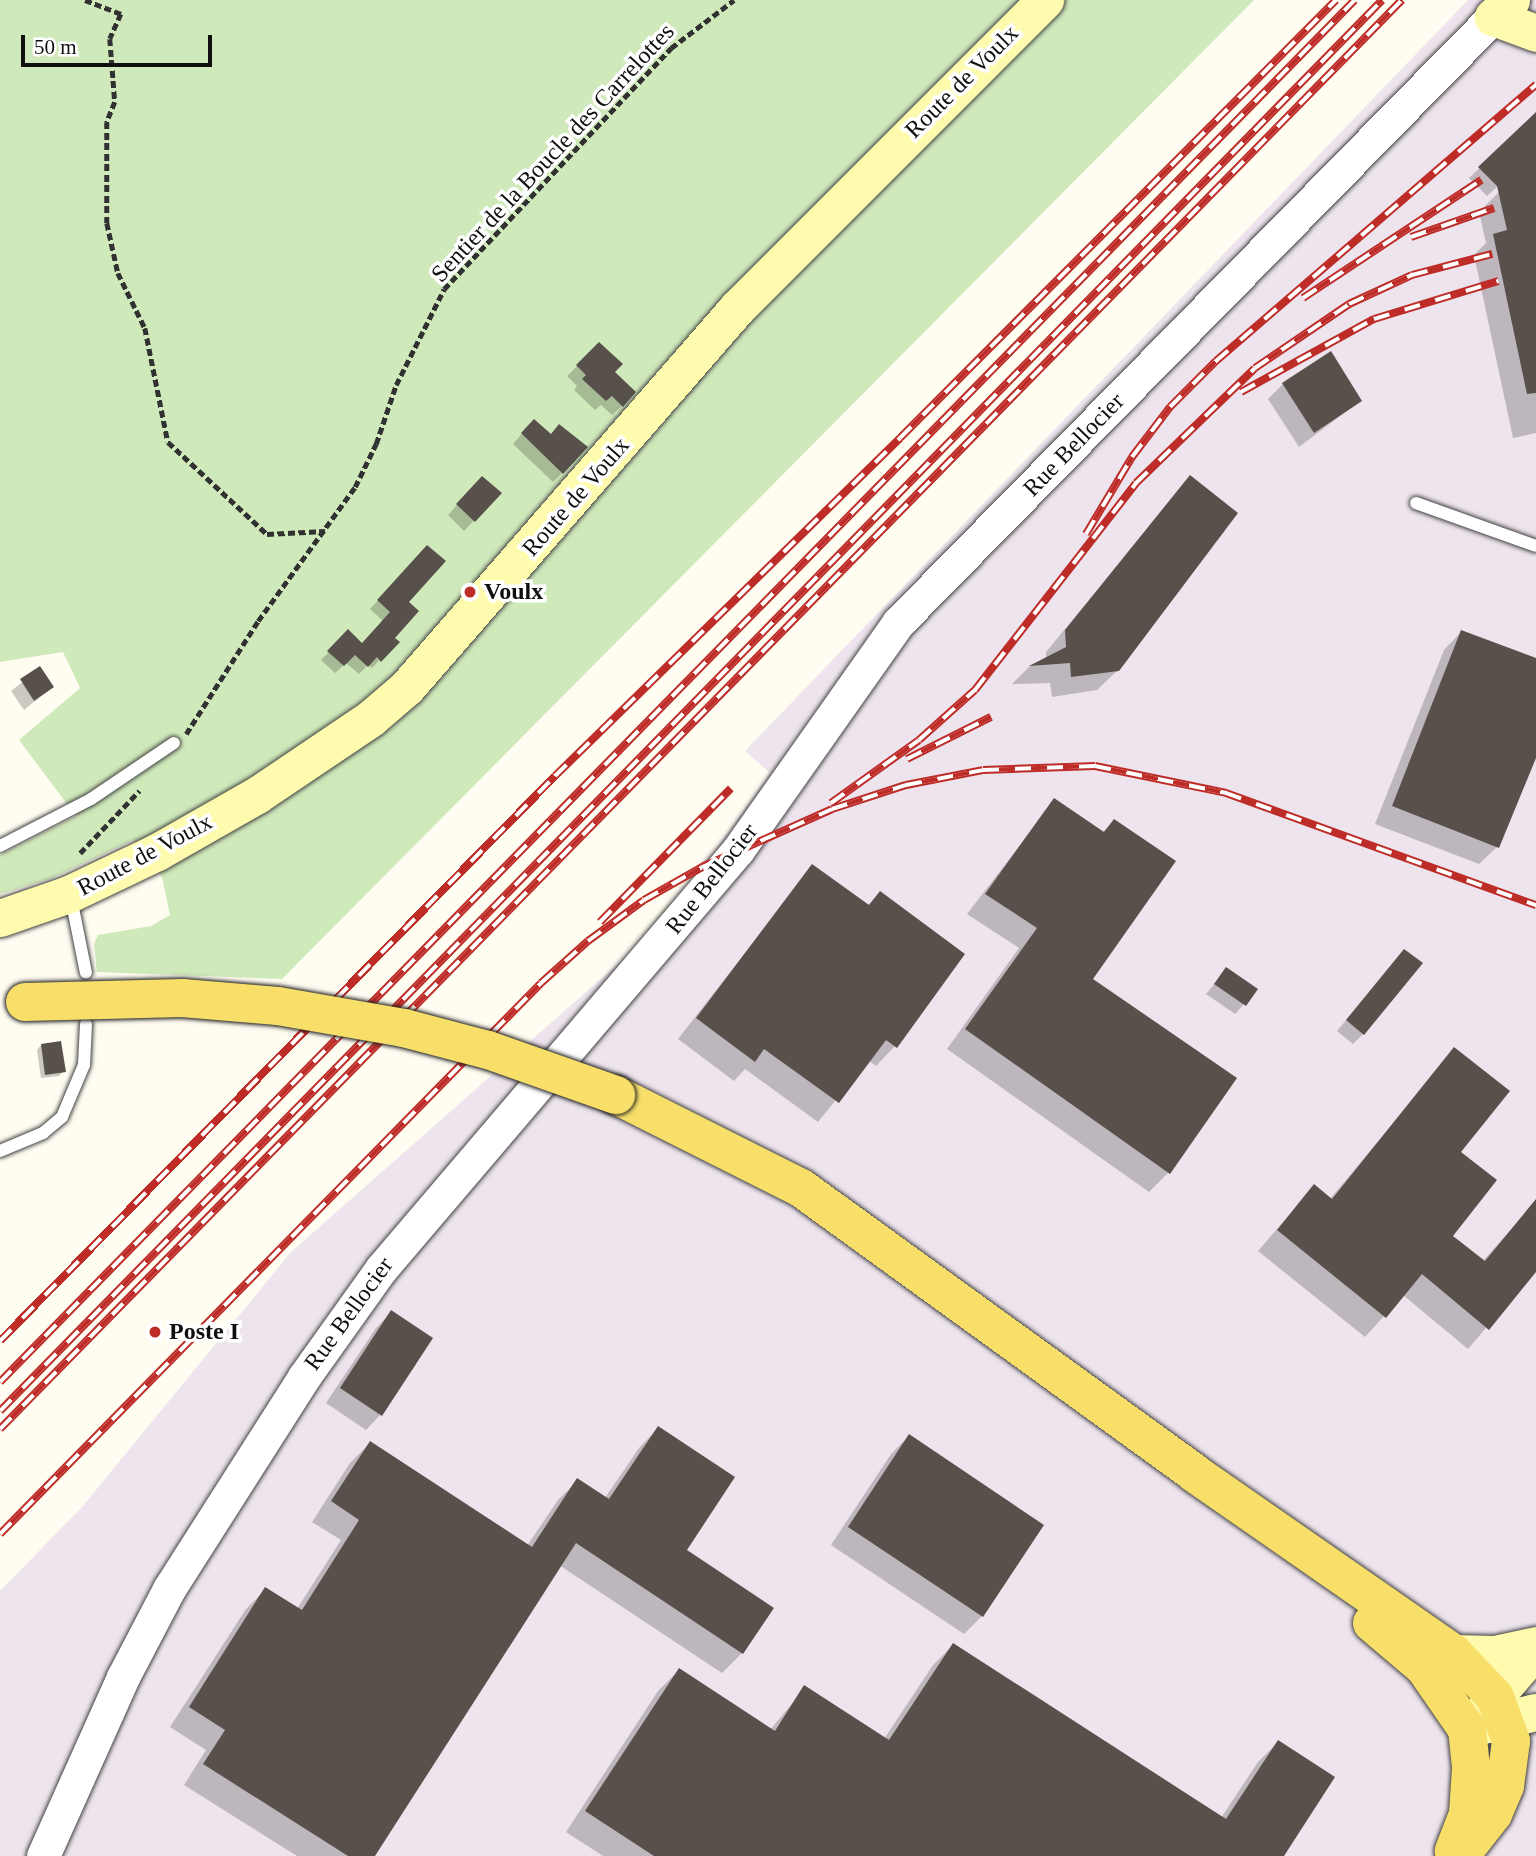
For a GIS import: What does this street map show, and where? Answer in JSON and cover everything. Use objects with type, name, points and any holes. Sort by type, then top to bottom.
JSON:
[{"type":"main road","name":"Route de Voulx","points":[[0,918],[69,894],[129,867],[257,795],[371,718],[407,687],[737,308],[1045,0]]},
{"type":"main road","points":[[1502,8],[1536,33]]},
{"type":"main road","points":[[13,1002],[182,998],[278,1006],[404,1028],[488,1050],[616,1095],[801,1188],[892,1250],[1194,1473],[1453,1653],[1516,1716]]},
{"type":"main road","points":[[1194,1473],[1424,1667],[1467,1729],[1471,1768],[1468,1814],[1452,1856]]},
{"type":"main road","points":[[1453,1653],[1494,1654],[1536,1647],[1516,1716],[1505,1786],[1493,1814],[1460,1856]]},
{"type":"main road","points":[[1467,1729],[1516,1716]]},
{"type":"street","name":"Rue Bellocier","points":[[43,1856],[123,1677],[169,1589],[304,1377],[381,1269],[738,850],[898,623],[1502,8]]},
{"type":"lane","points":[[1416,503],[1536,547]]},
{"type":"lane","points":[[0,846],[91,799],[174,743]]},
{"type":"lane","points":[[69,894],[86,973]]},
{"type":"lane","points":[[0,1152],[43,1133],[62,1117],[84,1065],[86,1024]]},
{"type":"path","points":[[85,0],[121,14],[110,38],[115,102],[107,122],[107,223],[118,273],[145,328],[168,443],[267,534],[326,531]]},
{"type":"path","name":"Sentier de la Boucle des Carrelottes","points":[[174,743],[193,728],[258,621],[326,531],[376,444],[396,385],[444,289],[671,48],[734,0]]},
{"type":"path","points":[[69,894],[84,847],[111,824],[145,783]]},
{"type":"shaded area","points":[[1468,0],[1536,0],[1536,1856],[0,1856],[0,1591],[82,1507],[291,1252],[662,925],[770,773],[745,751]]},
{"type":"green space","points":[[0,0],[1254,0],[282,979],[97,972],[94,944],[98,935],[151,926],[170,915],[162,877],[133,840],[52,878],[0,894],[0,855],[76,816],[19,740],[80,688],[63,652],[0,662]]},
{"type":"building","points":[[1536,112],[1536,393],[1527,394],[1493,234],[1507,230],[1497,186],[1478,167]]},
{"type":"building","points":[[599,342],[623,364],[615,372],[636,392],[623,407],[612,396],[606,401],[582,379],[586,375],[576,365]]},
{"type":"building","points":[[1331,351],[1362,401],[1314,433],[1282,383]]},
{"type":"building","points":[[534,419],[551,434],[559,424],[588,447],[563,474],[521,433]]},
{"type":"building","points":[[1190,475],[1238,513],[1119,671],[1071,677],[1070,663],[1029,666],[1066,647],[1065,630]]},
{"type":"building","points":[[482,476],[502,493],[475,522],[456,504]]},
{"type":"building","points":[[427,545],[446,561],[409,602],[419,611],[395,638],[400,642],[381,662],[377,657],[368,667],[355,655],[344,666],[327,651],[348,629],[362,643],[390,612],[377,600]]},
{"type":"building","points":[[1461,630],[1536,658],[1536,758],[1499,848],[1392,806]]},
{"type":"building","points":[[40,666],[54,687],[34,701],[20,679]]},
{"type":"building","points":[[1054,798],[1104,832],[1114,819],[1176,861],[1093,979],[1237,1078],[1170,1174],[965,1029],[1037,928],[985,894]]},
{"type":"building","points":[[812,864],[869,905],[880,891],[965,954],[897,1048],[886,1040],[839,1103],[764,1049],[755,1062],[696,1018]]},
{"type":"building","points":[[1404,949],[1423,963],[1364,1035],[1346,1020]]},
{"type":"building","points":[[1226,967],[1258,989],[1246,1006],[1214,984]]},
{"type":"building","points":[[61,1041],[66,1072],[45,1075],[41,1044]]},
{"type":"building","points":[[1454,1047],[1510,1091],[1461,1152],[1497,1180],[1453,1236],[1485,1261],[1536,1199],[1536,1272],[1489,1330],[1422,1274],[1386,1318],[1277,1230],[1314,1184],[1332,1199]]},
{"type":"building","points":[[391,1310],[433,1338],[382,1416],[340,1388]]},
{"type":"building","points":[[658,1426],[735,1477],[687,1550],[774,1608],[743,1654],[576,1543],[375,1856],[348,1856],[203,1764],[225,1730],[189,1707],[265,1587],[302,1610],[359,1520],[331,1501],[370,1441],[532,1547],[577,1478],[609,1499]]},
{"type":"building","points":[[909,1434],[1044,1525],[983,1617],[848,1527]]},
{"type":"building","points":[[953,1643],[1226,1819],[1278,1740],[1335,1777],[1284,1856],[654,1856],[585,1811],[679,1668],[775,1731],[804,1685],[889,1740]]},
{"type":"railway","points":[[0,1341],[555,776],[900,438],[1336,0]]},
{"type":"railway","points":[[0,1382],[1355,0]]},
{"type":"railway","points":[[0,1411],[1382,0]]},
{"type":"railway","points":[[0,1429],[1402,0]]},
{"type":"railway","points":[[1086,534],[1132,457],[1170,407],[1216,361],[1536,85]]},
{"type":"railway","points":[[1303,298],[1481,180]]},
{"type":"railway","points":[[1411,237],[1494,208]]},
{"type":"railway","points":[[831,803],[919,740],[975,690],[1136,483],[1255,368],[1349,304],[1412,275],[1492,254]]},
{"type":"railway","points":[[1241,392],[1374,319],[1498,281]]},
{"type":"railway","points":[[907,759],[991,717]]},
{"type":"railway","points":[[0,1534],[541,983],[588,941],[644,900],[702,867],[832,809],[906,785],[983,770],[1095,766],[1226,793],[1536,905]]},
{"type":"railway","points":[[600,922],[731,788]]},
{"type":"place","name":"Voulx","points":[[470,592]]},
{"type":"place","name":"Poste I","points":[[155,1332]]}]
